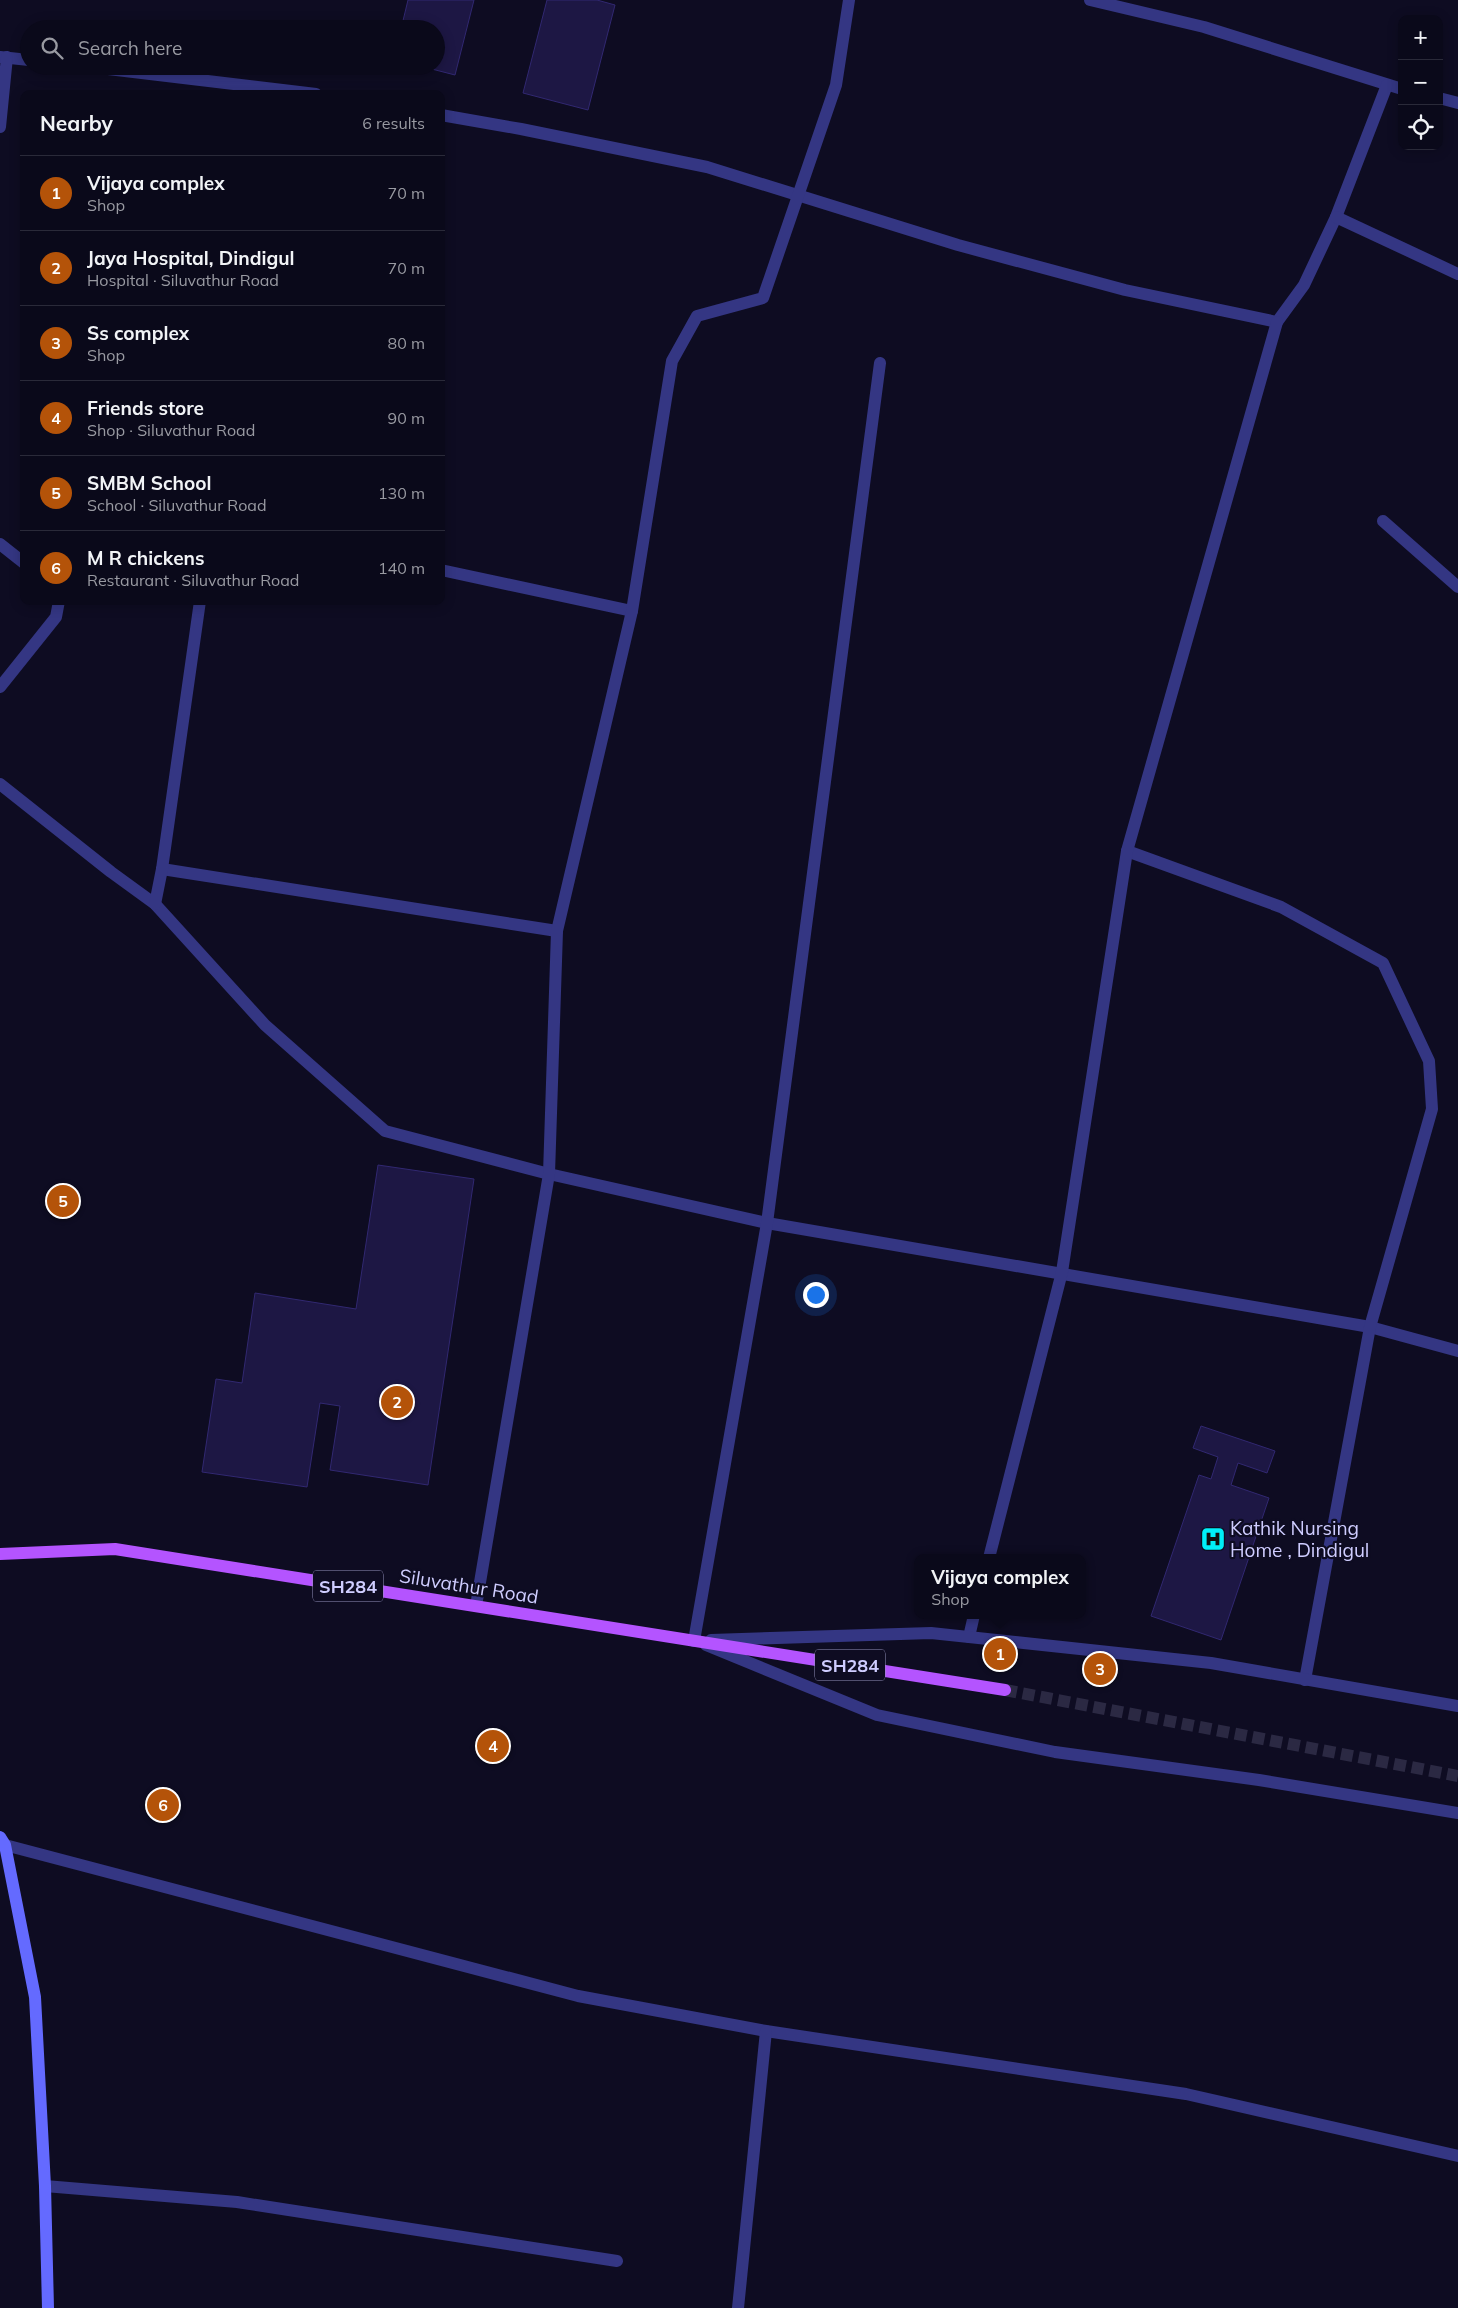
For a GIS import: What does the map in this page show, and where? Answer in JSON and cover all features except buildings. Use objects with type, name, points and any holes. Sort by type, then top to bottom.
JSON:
[{"type":"main road","name":"Siluvathur Road","points":[[0,1554],[115,1549],[694,1641]]},
{"type":"main road","name":"SH284","points":[[694,1641],[1006,1690]]},
{"type":"street","points":[[476,1606],[549,1174],[557,931],[632,611],[672,361],[697,316],[763,298],[836,85],[848,0]]},
{"type":"street","points":[[1090,0],[1204,27],[1398,88]]},
{"type":"street","points":[[0,127],[4,57],[20,59]]},
{"type":"street","points":[[159,75],[287,90]]},
{"type":"street","points":[[990,1554],[1062,1272],[1127,852],[1277,322],[1304,285],[1336,217],[1387,85]]},
{"type":"street","points":[[1443,99],[1458,103]]},
{"type":"street","points":[[445,116],[522,129],[708,167],[958,245],[1125,290],[1277,322]]},
{"type":"street","points":[[1336,217],[1458,274]]},
{"type":"street","points":[[694,1641],[767,1223],[880,363]]},
{"type":"street","points":[[1383,521],[1458,587]]},
{"type":"street","points":[[0,544],[20,560]]},
{"type":"street","points":[[445,571],[632,611]]},
{"type":"street","points":[[0,687],[56,617],[58,605]]},
{"type":"street","points":[[155,904],[162,869],[199,605]]},
{"type":"street","points":[[0,784],[111,872],[155,904],[265,1026],[385,1131],[549,1174],[767,1223],[1062,1272],[1370,1327],[1458,1351]]},
{"type":"street","points":[[1127,852],[1281,907],[1383,963],[1429,1060],[1432,1110],[1370,1327],[1306,1680]]},
{"type":"street","points":[[162,869],[557,931]]},
{"type":"street","points":[[969,1637],[973,1619]]},
{"type":"street","points":[[694,1641],[932,1633],[1211,1663],[1458,1706]]},
{"type":"street","points":[[694,1641],[877,1715],[1055,1752],[1259,1780],[1458,1813]]},
{"type":"street","points":[[48,2308],[45,2186],[36,1997],[3,1841],[578,1996],[766,2031],[1186,2094],[1458,2156]]},
{"type":"street","points":[[738,2308],[766,2031]]},
{"type":"street","points":[[45,2186],[237,2202],[617,2261]]},
{"type":"tunnel","points":[[1005,1690],[1458,1776]]},
{"type":"place","name":"SMBM School","points":[[63,1201]]},
{"type":"place","name":"Jaya Hospital, Dindigul","points":[[397,1402]]},
{"type":"place","name":"Kathik Nursing Home , Dindigul","points":[[1213,1539]]},
{"type":"place","name":"Vijaya complex","points":[[1000,1654]]},
{"type":"place","name":"Ss complex","points":[[1100,1669]]},
{"type":"place","name":"Friends store","points":[[493,1746]]},
{"type":"place","name":"M R chickens","points":[[163,1805]]}]
